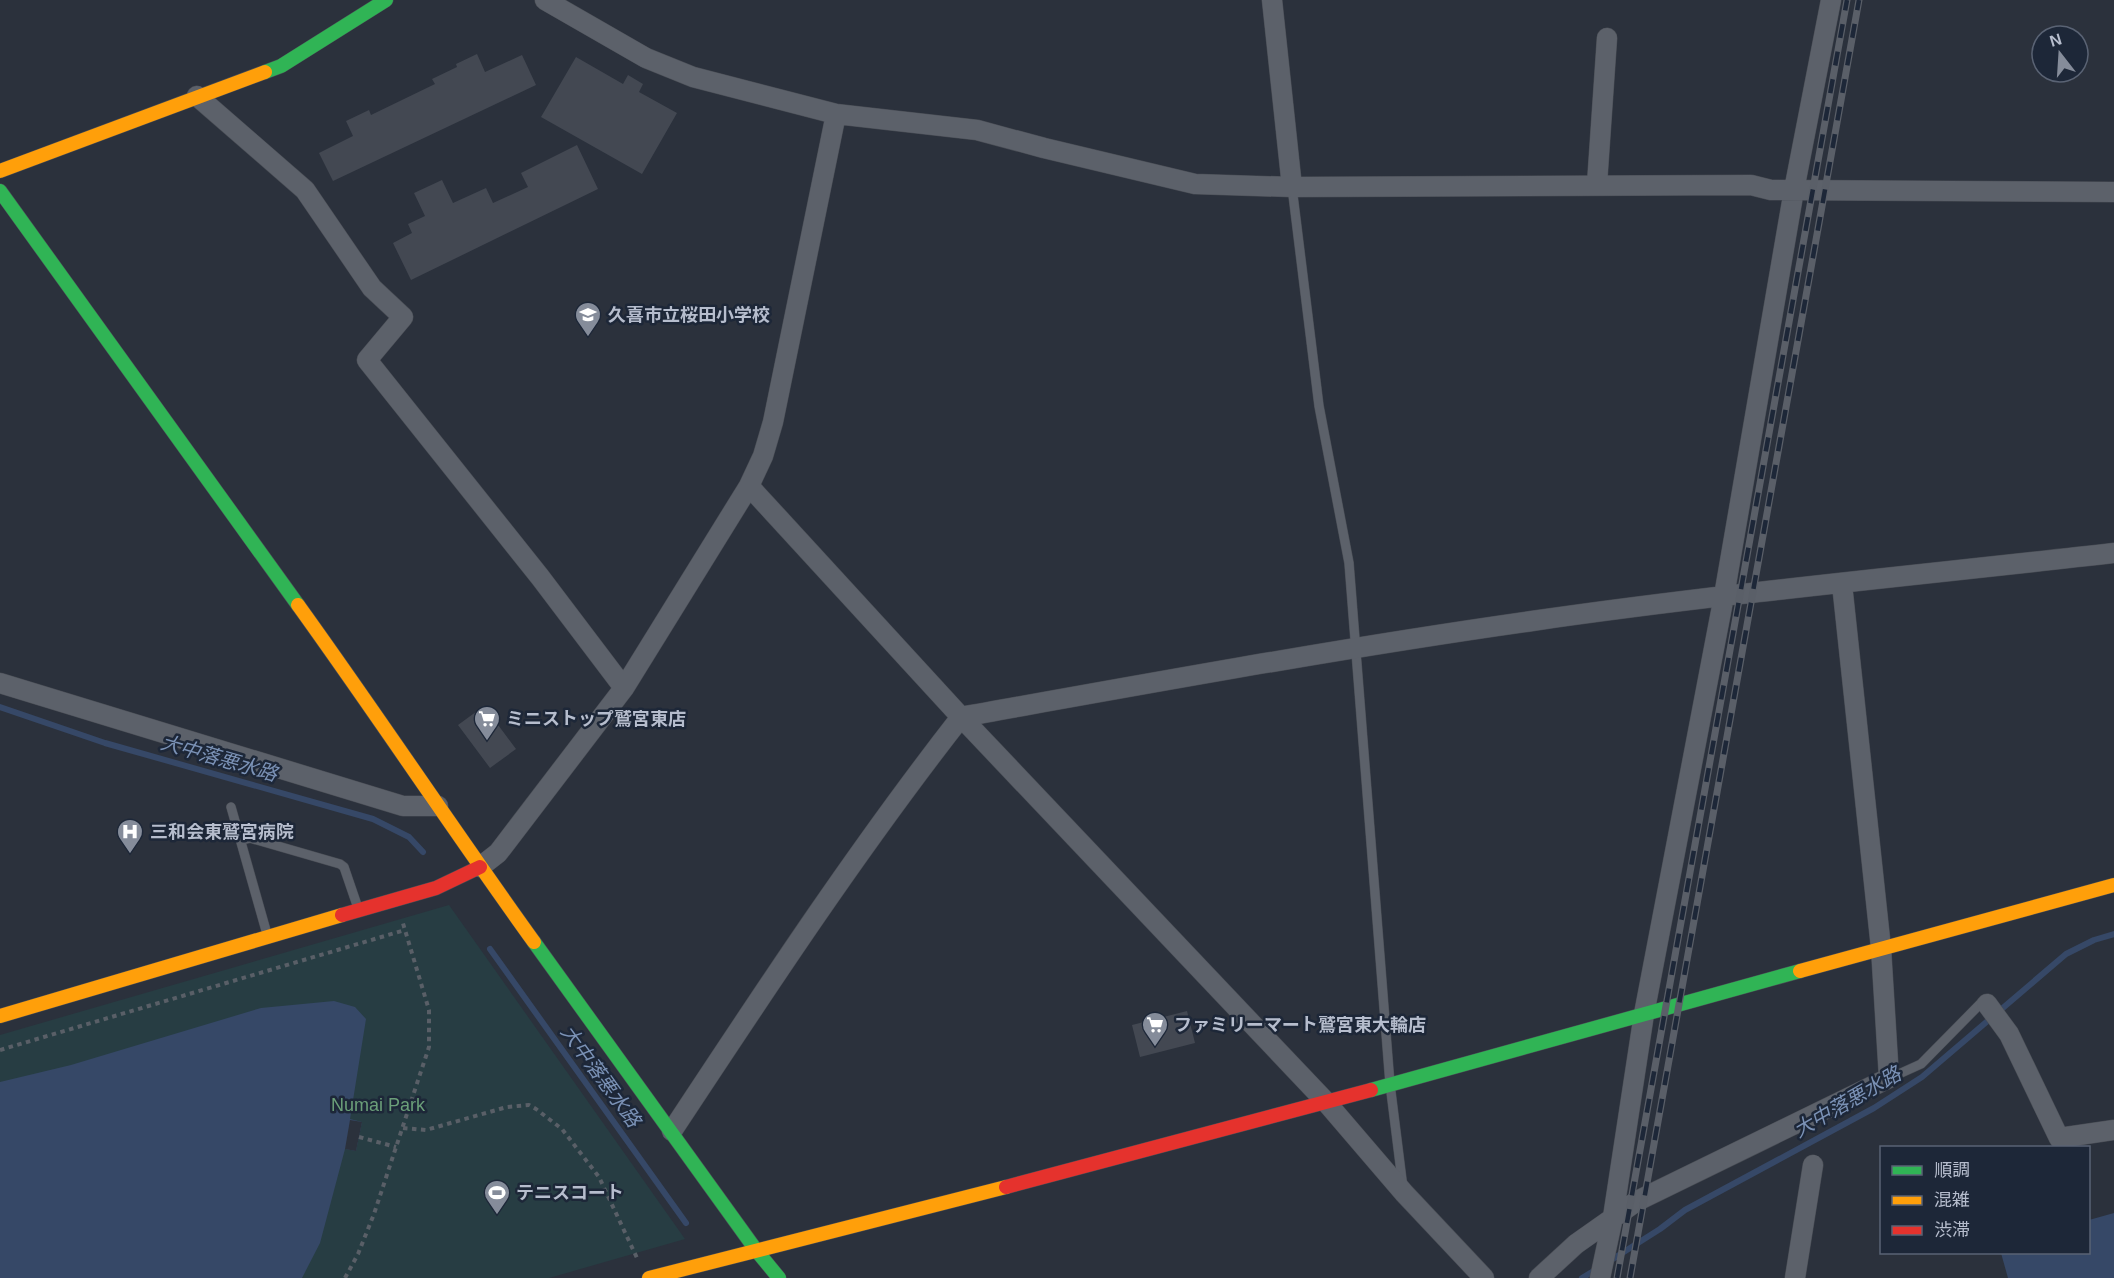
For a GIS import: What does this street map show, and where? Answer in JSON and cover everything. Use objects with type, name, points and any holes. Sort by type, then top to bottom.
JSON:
[{"type":"street","points":[[0,171],[281,66],[386,0]]},
{"type":"street","points":[[545,0],[591,28],[671,70],[836,114],[977,130],[1195,184],[1292,187],[1751,184],[1771,190],[2114,192]]},
{"type":"street","points":[[1272,0],[1292,187]]},
{"type":"street","points":[[1601,1277],[1644,1014],[1724,596],[1794,190],[1831,0]]},
{"type":"street","points":[[1597,184],[1607,38]]},
{"type":"street","points":[[197,96],[305,190],[372,288],[403,317],[367,360],[540,577],[624,688]]},
{"type":"street","points":[[0,1016],[436,888],[480,867],[498,853],[624,688],[749,486],[763,456],[773,422],[836,114]]},
{"type":"street","points":[[0,190],[376,714],[480,867],[756,1250],[779,1278]]},
{"type":"street","points":[[749,486],[961,717],[1326,1102],[1404,1193],[1484,1278]]},
{"type":"street","points":[[672,1131],[843,877],[961,717],[1355,648],[1534,621],[1724,596],[2114,553]]},
{"type":"street","points":[[1539,1278],[1576,1244],[1611,1224],[1637,1201],[1889,1078],[1881,948],[1842,584]]},
{"type":"street","points":[[0,683],[403,806],[438,806]]},
{"type":"street","points":[[649,1278],[1326,1102],[2114,885]]},
{"type":"street","points":[[1987,1004],[2009,1034],[2059,1138],[2114,1130]]},
{"type":"street","points":[[1795,1278],[1813,1165]]},
{"type":"lane","points":[[1292,187],[1319,406],[1349,563],[1390,1084],[1404,1193]]},
{"type":"lane","points":[[231,807],[268,938]]},
{"type":"lane","points":[[241,840],[250,838],[340,864],[344,867],[359,911]]},
{"type":"lane","points":[[1889,1078],[1921,1064],[1984,1000],[1987,1004]]},
{"type":"path","points":[[345,1278],[358,1254],[374,1214],[429,1047],[429,1010],[400,914]]},
{"type":"path","points":[[0,1050],[405,930]]},
{"type":"path","points":[[403,1128],[426,1130],[507,1107],[529,1106],[536,1109],[562,1129],[599,1177],[637,1258]]},
{"type":"path","points":[[359,1137],[396,1148]]},
{"type":"green space","name":"Numai Park","points":[[449,905],[685,1239],[549,1278],[0,1278],[0,1035]]},
{"type":"water","points":[[334,1001],[355,1007],[366,1019],[350,1119],[362,1122],[356,1151],[345,1149],[320,1243],[302,1278],[0,1278],[0,1082],[71,1065],[261,1008]]},
{"type":"water","points":[[2114,1213],[2114,1278],[2008,1278],[2001,1254],[2090,1254],[2090,1220]]},
{"type":"pier","points":[[350,1120],[362,1122],[356,1151],[345,1149]]},
{"type":"building","points":[[477,54],[485,72],[522,55],[536,85],[333,181],[319,153],[353,136],[346,121],[369,110],[371,115],[435,84],[432,79]]},
{"type":"building","points":[[576,57],[623,84],[628,75],[643,84],[639,92],[677,113],[642,174],[541,117]]},
{"type":"building","points":[[577,145],[598,189],[411,280],[393,243],[412,233],[408,224],[425,216],[414,193],[442,180],[453,203],[486,188],[493,203],[528,187],[521,173]]},
{"type":"building","points":[[484,706],[516,749],[490,768],[458,725]]},
{"type":"building","points":[[1187,1011],[1195,1043],[1140,1057],[1132,1025]]},
{"type":"waterway","name":"大中落悪水路","points":[[0,707],[105,743],[373,819],[409,837],[423,852]]},
{"type":"waterway","name":"大中落悪水路","points":[[1608,1262],[1685,1210],[1874,1108],[1922,1077],[2066,954],[2094,940],[2114,934]]},
{"type":"waterway","name":"大中落悪水路","points":[[490,949],[686,1223]]},
{"type":"waterway","name":"大中落悪水路","points":[[1582,1278],[1597,1269]]},
{"type":"railway","points":[[1617,1278],[1847,0]]},
{"type":"railway","points":[[1630,1278],[1859,0]]},
{"type":"traffic: fast","points":[[265,72],[281,66],[386,0]]},
{"type":"traffic: fast","points":[[0,191],[298,605]]},
{"type":"traffic: fast","points":[[534,942],[756,1250],[779,1278]]},
{"type":"traffic: fast","points":[[1371,1090],[1800,971]]},
{"type":"traffic: slow","points":[[0,171],[265,72]]},
{"type":"traffic: slow","points":[[298,605],[534,942]]},
{"type":"traffic: slow","points":[[1800,971],[2114,885]]},
{"type":"traffic: slow","points":[[0,1016],[342,915]]},
{"type":"traffic: slow","points":[[649,1278],[1006,1187]]},
{"type":"traffic: jam","points":[[342,915],[436,888],[480,867]]},
{"type":"traffic: jam","points":[[1006,1187],[1371,1090]]},
{"type":"place","name":"久喜市立桜田小学校","points":[[588,338]]},
{"type":"place","name":"ミニストップ鷲宮東店","points":[[487,742]]},
{"type":"place","name":"三和会東鷲宮病院","points":[[130,855]]},
{"type":"place","name":"ファミリーマート鷲宮東大輪店","points":[[1155,1048]]},
{"type":"place","name":"テニスコート","points":[[497,1216]]}]
